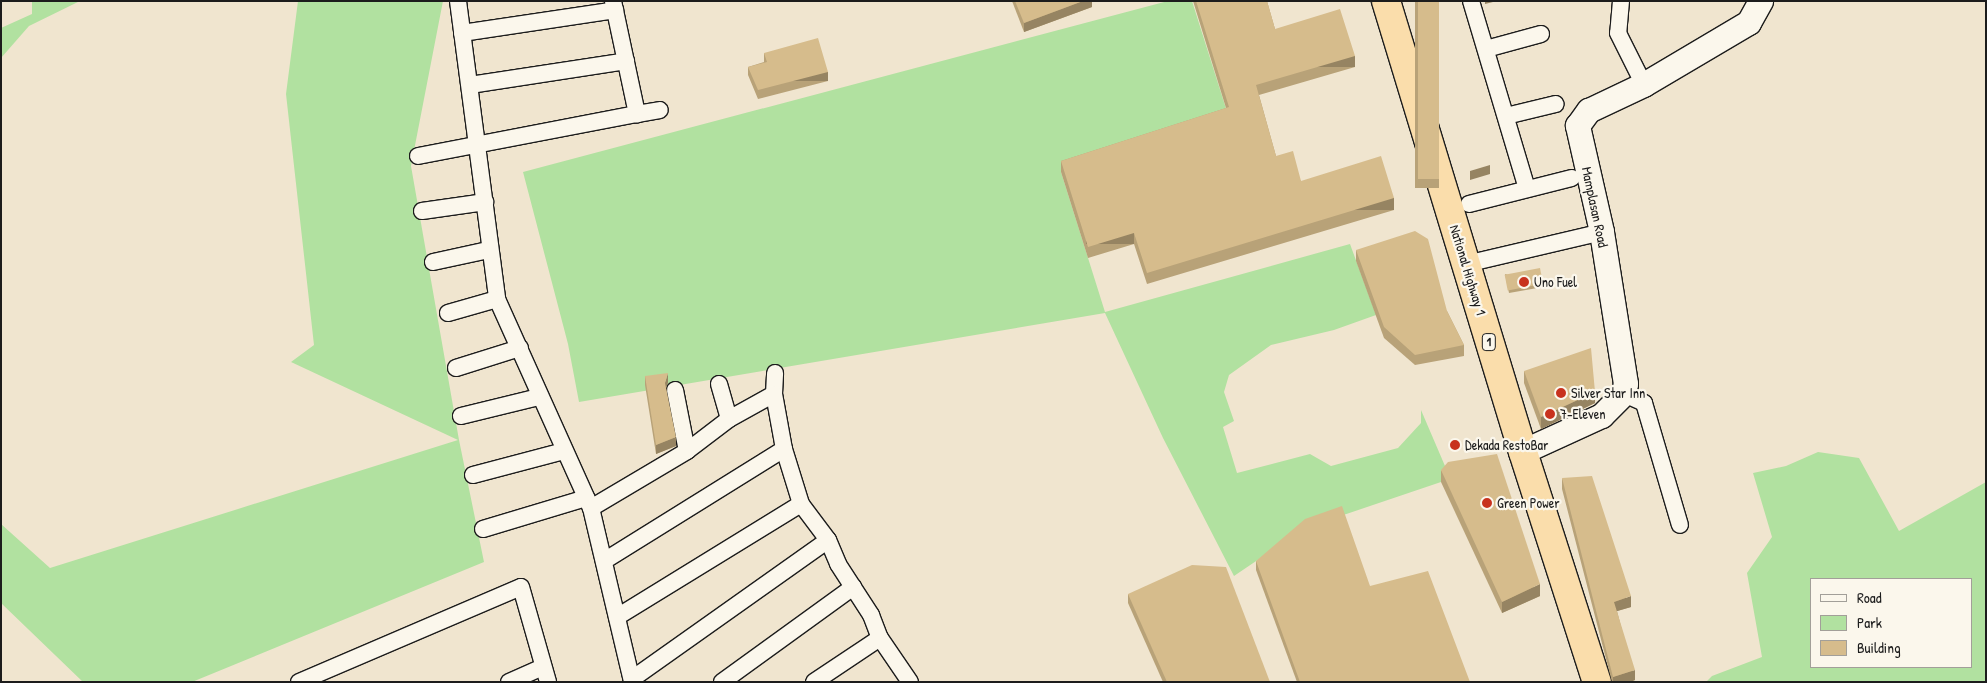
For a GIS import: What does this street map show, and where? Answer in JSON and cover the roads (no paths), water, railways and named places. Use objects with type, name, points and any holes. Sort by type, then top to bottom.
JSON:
[{"type":"highway","name":"National Highway 1","points":[[1386,1],[1522,452],[1597,682]]},
{"type":"street","points":[[458,1],[485,202],[488,250],[497,299],[520,348],[539,396],[589,503],[632,680],[828,540]]},
{"type":"street","points":[[1471,1],[1527,189]]},
{"type":"street","points":[[1621,1],[1618,32],[1644,85]]},
{"type":"street","name":"Mamplasan Road","points":[[1624,394],[1626,384],[1602,232],[1578,126],[1589,110],[1644,85],[1749,23],[1761,1]]},
{"type":"street","points":[[462,33],[614,6],[637,114]]},
{"type":"street","points":[[1486,49],[1541,34]]},
{"type":"street","points":[[470,85],[626,61]]},
{"type":"street","points":[[1506,116],[1556,104]]},
{"type":"street","points":[[418,156],[660,110]]},
{"type":"street","points":[[1470,204],[1572,178]]},
{"type":"street","points":[[422,211],[485,202]]},
{"type":"street","points":[[1466,264],[1602,232]]},
{"type":"street","points":[[433,262],[488,250]]},
{"type":"street","points":[[448,313],[497,299]]},
{"type":"street","points":[[456,368],[520,348]]},
{"type":"street","points":[[774,373],[774,394],[784,449],[801,504],[828,540],[838,564],[871,615],[880,638],[910,682]]},
{"type":"street","points":[[719,384],[729,419]]},
{"type":"street","points":[[675,390],[687,451]]},
{"type":"street","points":[[483,529],[589,503],[687,451],[729,419],[774,394]]},
{"type":"street","points":[[1522,452],[1584,427],[1602,416],[1624,394],[1644,403],[1680,525]]},
{"type":"street","points":[[462,416],[539,396]]},
{"type":"street","points":[[604,560],[784,449]]},
{"type":"street","points":[[473,475],[564,451]]},
{"type":"street","points":[[617,617],[801,504]]},
{"type":"street","points":[[299,682],[521,587],[546,674],[509,682]]},
{"type":"street","points":[[722,682],[853,587]]},
{"type":"street","points":[[814,682],[880,638]]},
{"type":"place","name":"Uno Fuel","points":[[1524,282]]},
{"type":"place","name":"Silver Star Inn","points":[[1561,393]]},
{"type":"place","name":"7-Eleven","points":[[1550,414]]},
{"type":"place","name":"Dekada RestoBar","points":[[1455,445]]},
{"type":"place","name":"Green Power","points":[[1487,503]]}]
